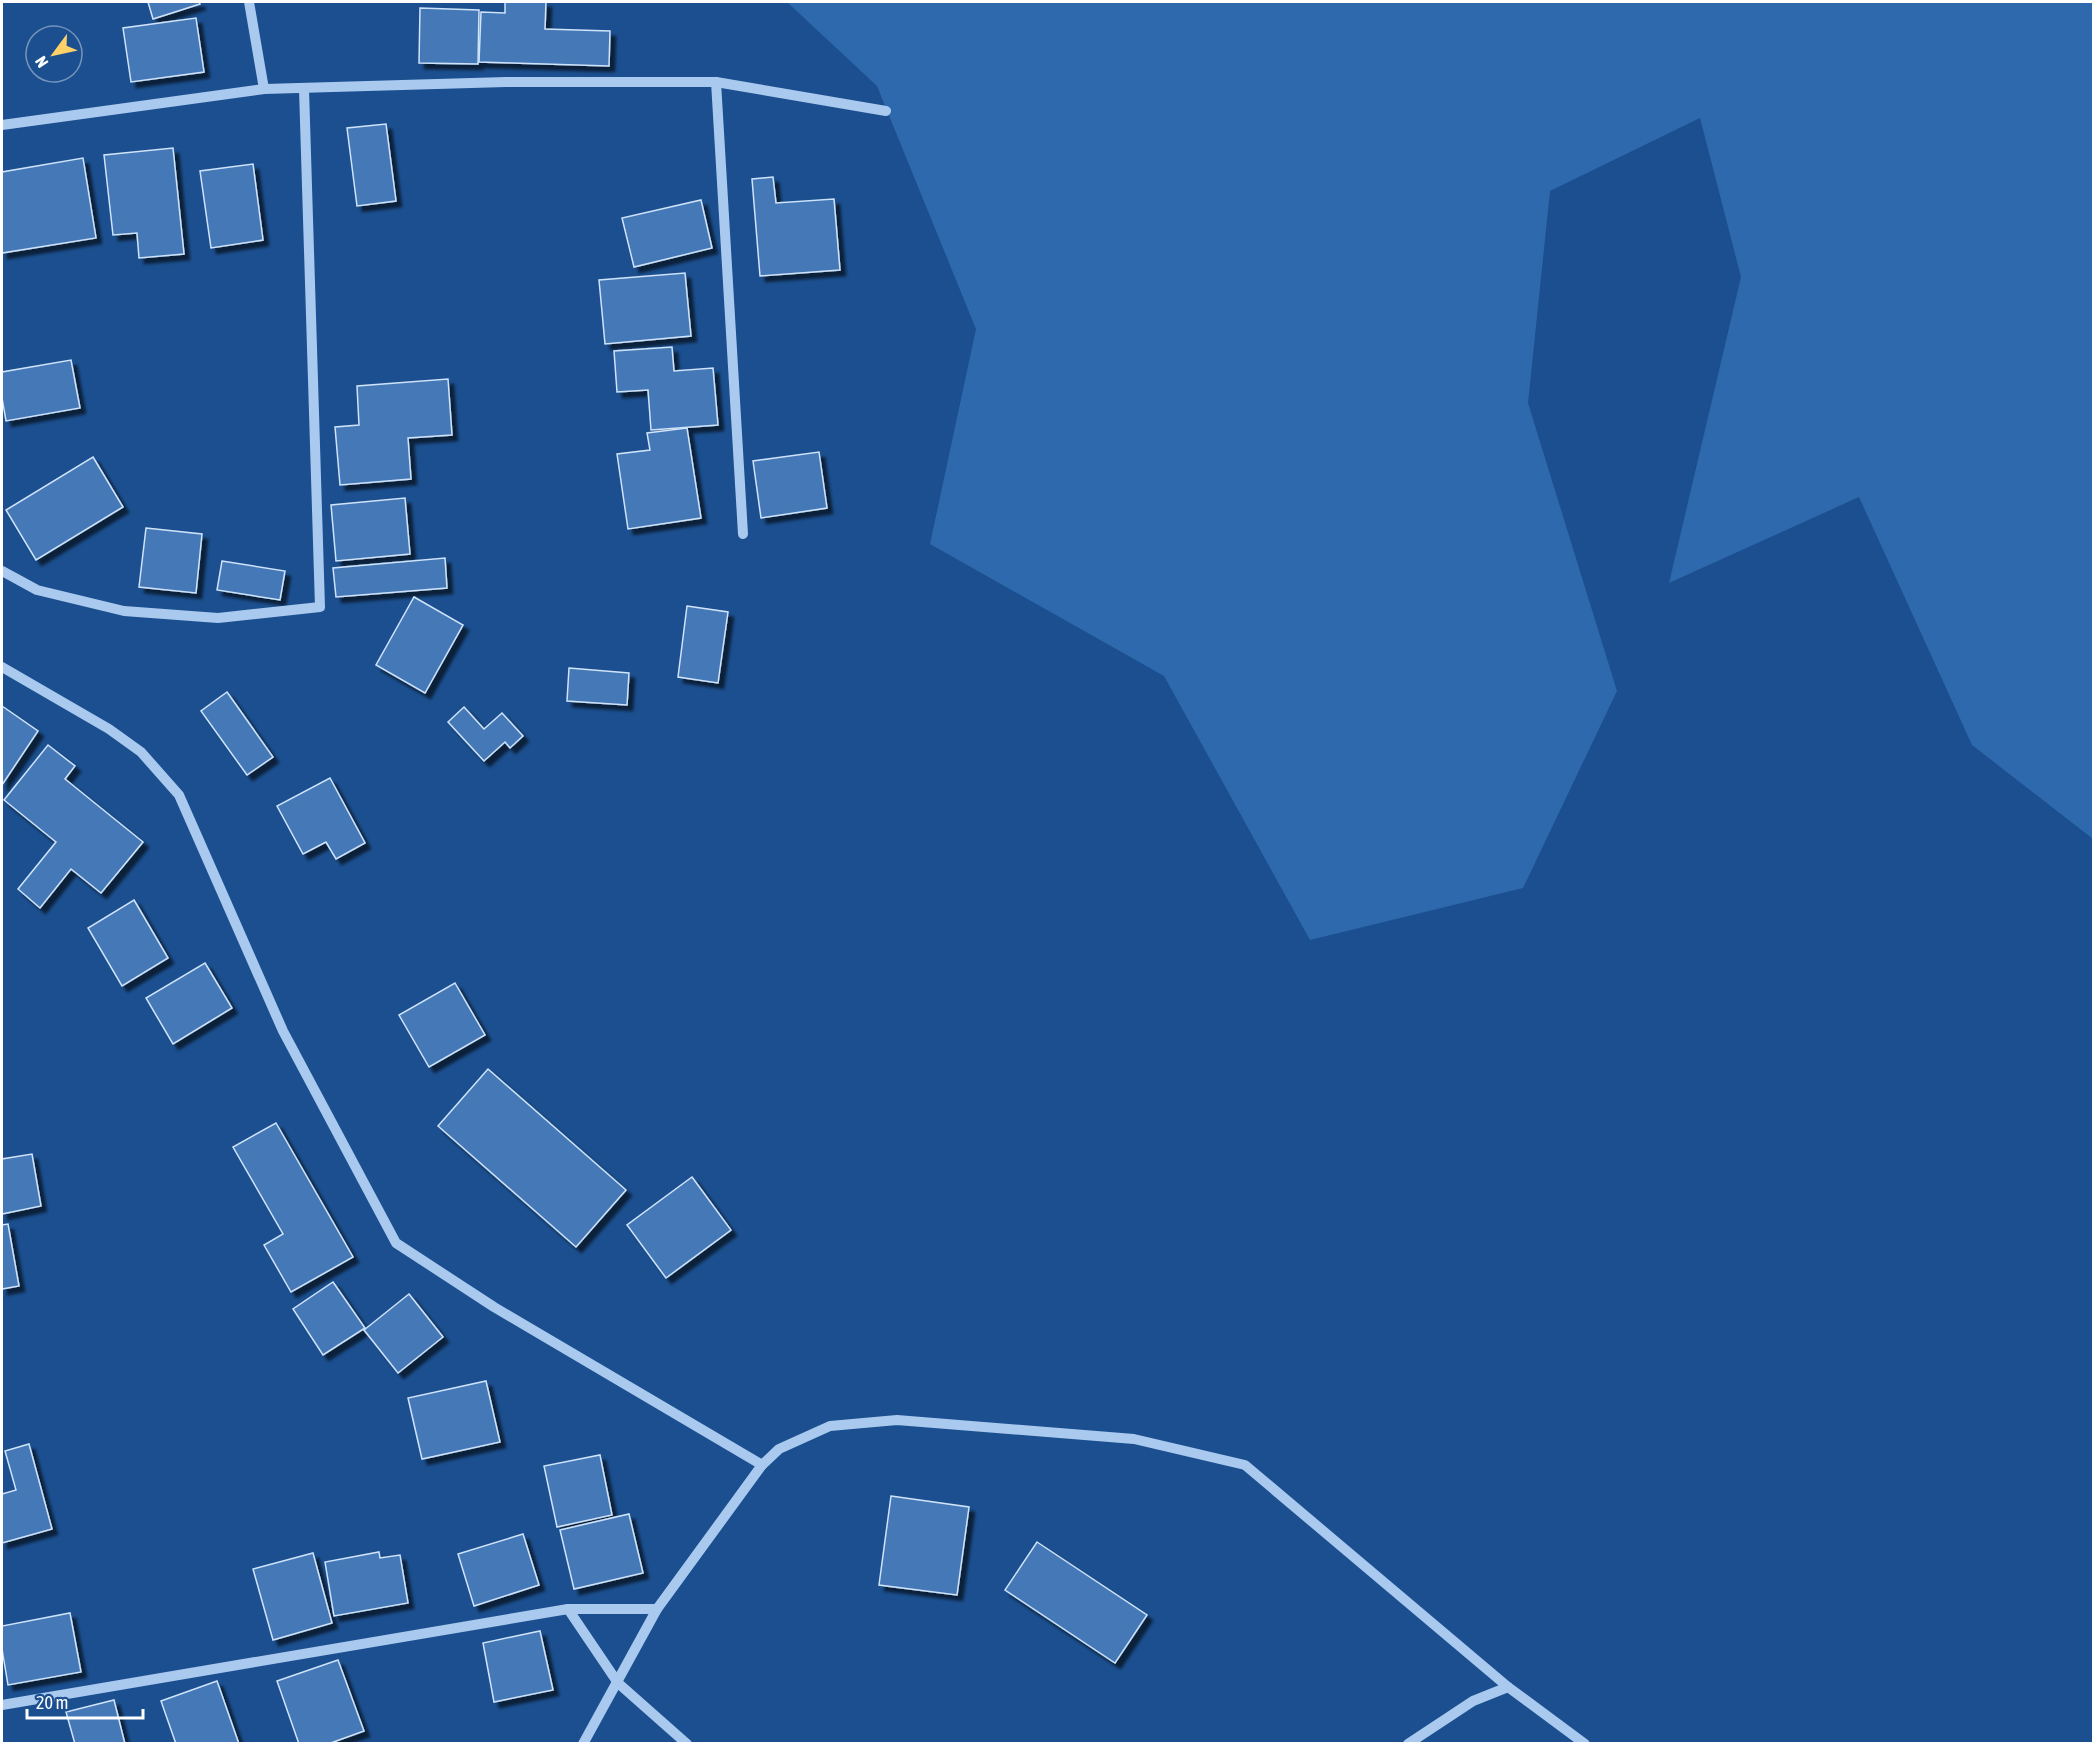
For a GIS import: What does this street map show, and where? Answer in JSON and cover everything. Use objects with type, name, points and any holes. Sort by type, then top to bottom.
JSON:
[{"type":"street","points":[[249,2],[264,89]]},
{"type":"street","points":[[2,125],[264,89],[506,82],[716,82],[886,111]]},
{"type":"street","points":[[716,82],[743,534]]},
{"type":"street","points":[[2,570],[37,590],[124,611],[218,618],[320,607],[304,89]]},
{"type":"street","points":[[2,666],[109,729],[141,752],[179,795],[283,1031],[396,1243],[494,1307],[762,1465]]},
{"type":"street","points":[[583,1743],[657,1609],[762,1465],[779,1449],[830,1426],[897,1420],[1134,1439],[1245,1465],[1508,1687],[1585,1743]]},
{"type":"street","points":[[2,1705],[568,1609],[657,1609]]},
{"type":"street","points":[[568,1609],[618,1683],[687,1743]]},
{"type":"street","points":[[1408,1743],[1473,1701],[1508,1687]]},
{"type":"shaded area","points":[[787,2],[2093,2],[2093,839],[1972,745],[1859,497],[1669,583],[1741,277],[1700,118],[1550,191],[1528,403],[1617,691],[1523,888],[1310,940],[1164,676],[930,544],[976,329],[877,86]]},
{"type":"building","points":[[148,2],[199,2],[200,4],[153,19]]},
{"type":"building","points":[[505,2],[546,2],[545,29],[610,31],[609,66],[479,62],[481,12],[505,13]]},
{"type":"building","points":[[420,8],[479,10],[478,64],[419,63]]},
{"type":"building","points":[[196,18],[204,72],[131,82],[123,28]]},
{"type":"building","points":[[386,124],[396,201],[357,206],[347,128]]},
{"type":"building","points":[[173,148],[184,254],[139,258],[137,233],[113,235],[104,155]]},
{"type":"building","points":[[83,158],[96,238],[2,253],[2,172]]},
{"type":"building","points":[[253,164],[263,240],[211,248],[200,171]]},
{"type":"building","points":[[773,177],[776,203],[834,199],[840,270],[760,276],[752,179]]},
{"type":"building","points":[[701,200],[712,248],[634,267],[622,218]]},
{"type":"building","points":[[685,273],[691,336],[605,344],[599,280]]},
{"type":"building","points":[[672,347],[674,371],[713,368],[718,425],[651,430],[648,390],[617,392],[614,351]]},
{"type":"building","points":[[71,360],[80,408],[6,421],[2,398],[2,372]]},
{"type":"building","points":[[448,379],[452,435],[408,438],[411,479],[340,485],[335,427],[359,425],[357,386]]},
{"type":"building","points":[[687,428],[701,518],[628,529],[617,454],[650,450],[647,433]]},
{"type":"building","points":[[819,452],[827,508],[761,518],[753,461]]},
{"type":"building","points":[[93,457],[123,507],[36,560],[6,510]]},
{"type":"building","points":[[405,498],[410,554],[336,561],[331,505]]},
{"type":"building","points":[[146,528],[202,534],[196,593],[139,587]]},
{"type":"building","points":[[445,558],[447,588],[336,597],[333,568]]},
{"type":"building","points":[[222,561],[285,571],[280,600],[217,590]]},
{"type":"building","points":[[414,597],[463,625],[425,693],[376,665]]},
{"type":"building","points":[[687,606],[728,612],[718,683],[678,677]]},
{"type":"building","points":[[569,668],[629,673],[627,705],[567,701]]},
{"type":"building","points":[[227,692],[273,757],[247,775],[201,711]]},
{"type":"building","points":[[2,706],[38,731],[2,785]]},
{"type":"building","points":[[464,707],[484,729],[502,713],[523,736],[510,748],[505,742],[484,761],[448,722]]},
{"type":"building","points":[[48,745],[75,766],[65,779],[143,842],[101,893],[71,869],[40,908],[18,889],[56,842],[4,800]]},
{"type":"building","points":[[330,778],[365,843],[336,859],[326,842],[303,854],[277,806]]},
{"type":"building","points":[[134,900],[168,958],[122,986],[88,928]]},
{"type":"building","points":[[205,963],[232,1008],[173,1044],[146,998]]},
{"type":"building","points":[[455,983],[485,1035],[429,1067],[399,1015]]},
{"type":"building","points":[[488,1069],[626,1190],[576,1247],[438,1126]]},
{"type":"building","points":[[276,1123],[353,1257],[291,1292],[264,1245],[283,1234],[233,1147]]},
{"type":"building","points":[[32,1154],[41,1206],[2,1214],[2,1159]]},
{"type":"building","points":[[692,1177],[731,1230],[666,1278],[627,1225]]},
{"type":"building","points":[[8,1224],[19,1286],[2,1289],[2,1225]]},
{"type":"building","points":[[333,1282],[365,1328],[323,1355],[293,1309]]},
{"type":"building","points":[[409,1294],[443,1337],[398,1373],[364,1330]]},
{"type":"building","points":[[486,1381],[500,1442],[422,1459],[408,1398]]},
{"type":"building","points":[[29,1444],[52,1529],[2,1543],[2,1494],[16,1490],[5,1451]]},
{"type":"building","points":[[600,1455],[612,1515],[557,1527],[544,1466]]},
{"type":"building","points":[[891,1496],[969,1507],[957,1595],[879,1585]]},
{"type":"building","points":[[629,1514],[643,1573],[574,1589],[560,1530]]},
{"type":"building","points":[[523,1534],[539,1585],[474,1606],[458,1554]]},
{"type":"building","points":[[1037,1542],[1147,1615],[1115,1663],[1005,1590]]},
{"type":"building","points":[[379,1552],[380,1558],[400,1555],[408,1603],[334,1616],[325,1562]]},
{"type":"building","points":[[313,1553],[332,1623],[273,1640],[253,1569]]},
{"type":"building","points":[[70,1613],[81,1672],[8,1685],[2,1649],[2,1626]]},
{"type":"building","points":[[540,1631],[553,1690],[494,1702],[483,1643]]},
{"type":"building","points":[[338,1660],[364,1731],[328,1744],[299,1744],[277,1681]]},
{"type":"building","points":[[217,1681],[239,1744],[176,1744],[161,1701]]},
{"type":"building","points":[[114,1700],[125,1744],[75,1744],[66,1712]]}]
